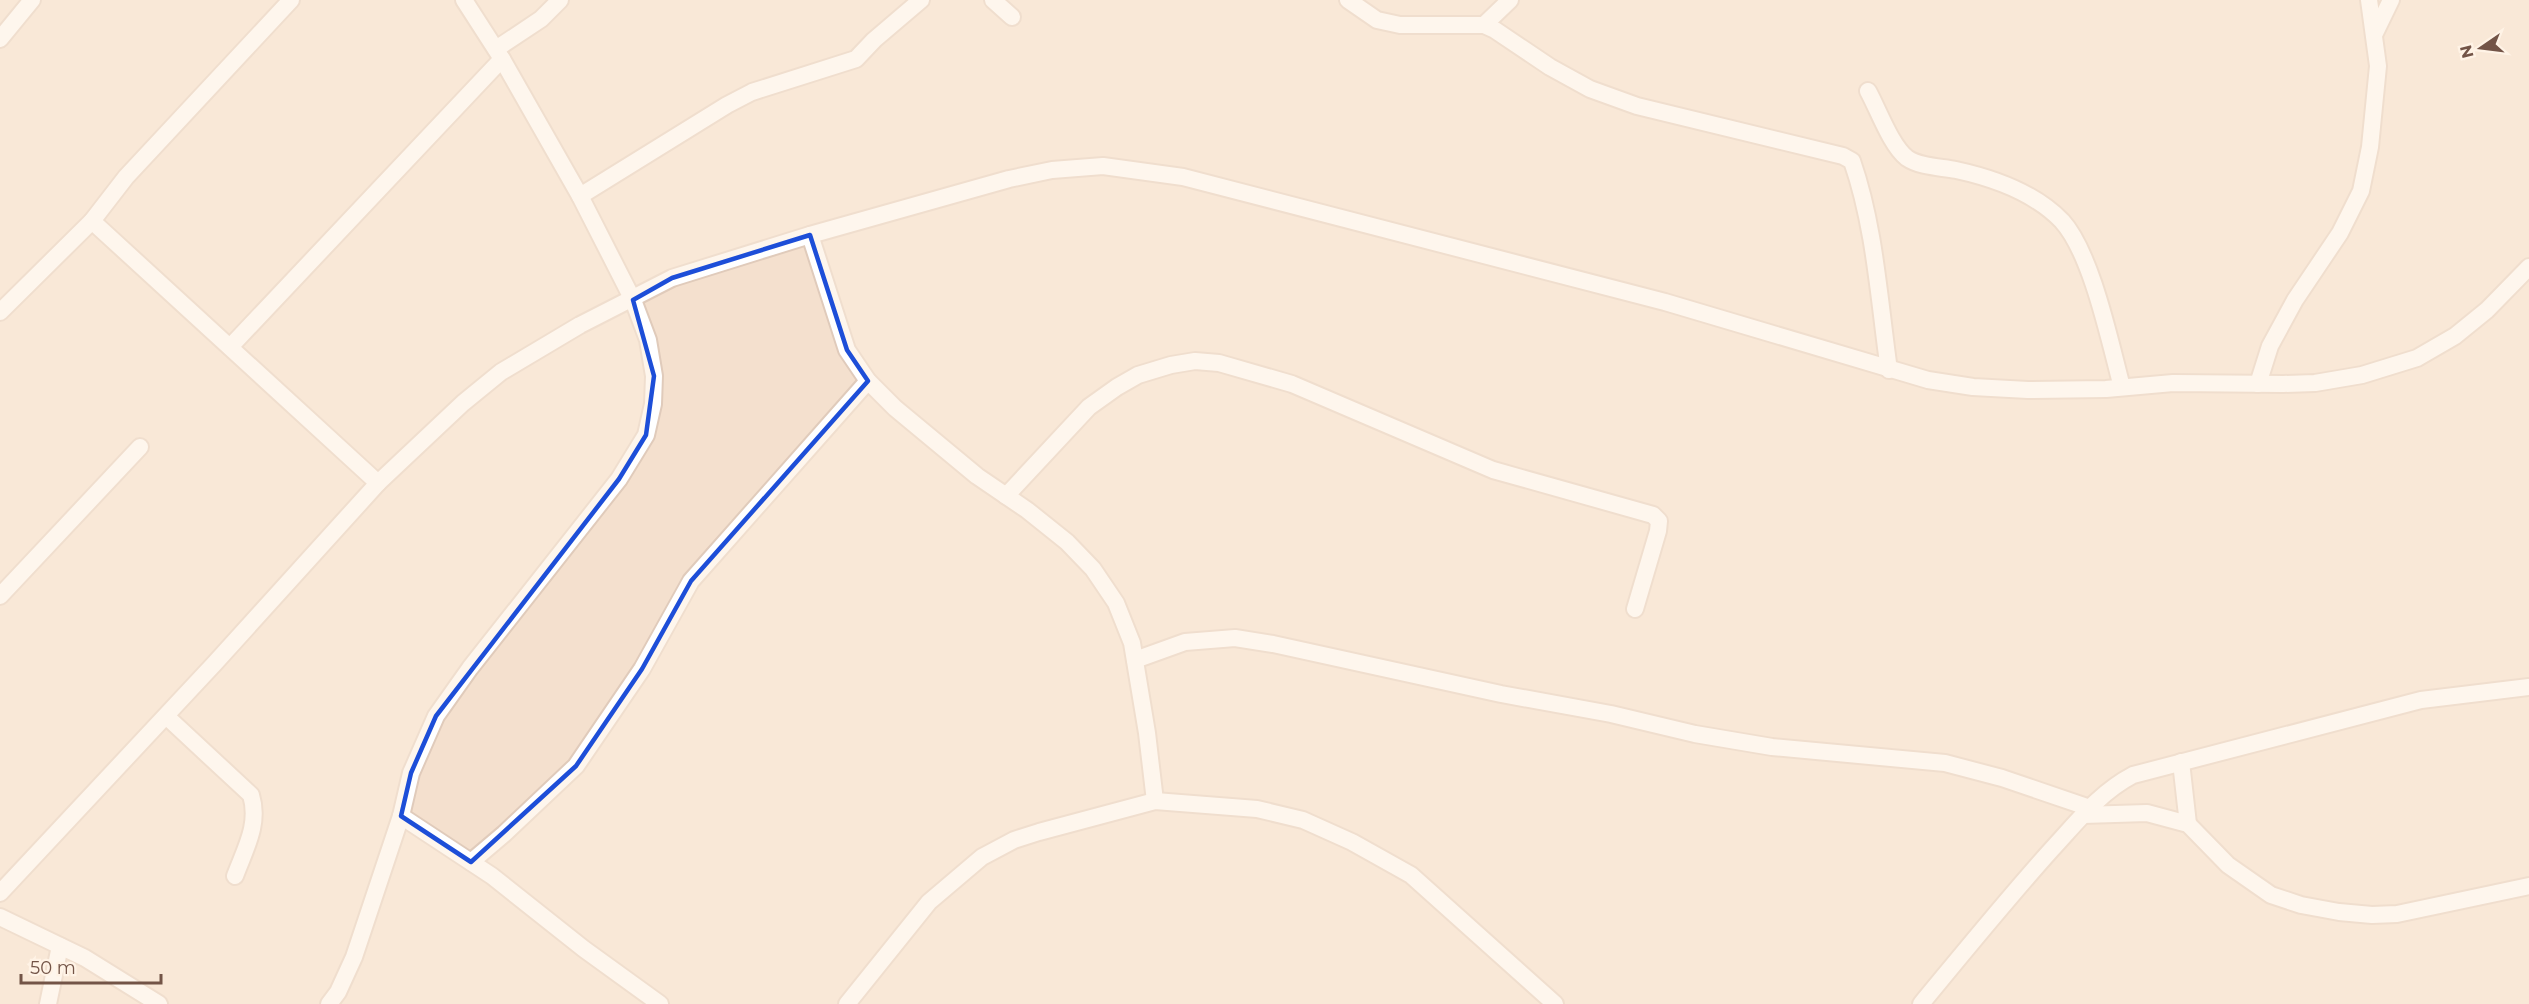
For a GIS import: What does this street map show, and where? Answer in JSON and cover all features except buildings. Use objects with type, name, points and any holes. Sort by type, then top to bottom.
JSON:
[{"type":"street","points":[[0,39],[32,0]]},
{"type":"street","points":[[0,312],[92,221],[126,177],[291,0]]},
{"type":"street","points":[[329,1004],[338,992],[354,957],[401,816],[411,773],[436,716],[470,668],[619,479],[646,435],[653,404],[654,376],[648,340],[633,300],[580,196],[499,54],[464,0]]},
{"type":"street","points":[[230,347],[499,54],[560,0]]},
{"type":"street","points":[[580,196],[727,105],[752,92],[856,59],[874,40],[921,0]]},
{"type":"street","points":[[993,0],[1011,18]]},
{"type":"street","points":[[1348,0],[1377,20],[1400,25],[1484,25],[1496,30],[1550,67],[1590,89],[1637,106],[1843,156],[1852,161],[1870,231],[1889,369]]},
{"type":"street","points":[[1484,25],[1510,0]]},
{"type":"street","points":[[2258,384],[2270,346],[2295,300],[2340,233],[2361,191],[2376,109],[2378,66],[2369,0]]},
{"type":"street","points":[[2375,33],[2391,0]]},
{"type":"street","points":[[1868,91],[1892,137],[1908,158],[1921,164],[1973,174],[1999,183],[2037,201],[2061,220],[2074,237],[2084,260],[2122,387]]},
{"type":"street","points":[[0,893],[166,716],[378,483],[463,403],[501,372],[580,325],[633,300],[672,278],[810,235],[1009,179],[1052,170],[1103,166],[1183,177],[1665,302],[1928,380],[1973,387],[2028,390],[2173,383],[2315,383],[2350,377],[2417,358],[2455,336],[2487,310],[2529,267]]},
{"type":"street","points":[[92,221],[378,483]]},
{"type":"street","points":[[810,235],[847,351],[868,381],[913,423],[977,476],[1067,542],[1093,569],[1116,603],[1132,643],[1147,733],[1155,801]]},
{"type":"street","points":[[1006,496],[1089,407],[1117,387],[1138,375],[1171,365],[1195,361],[1219,363],[1292,384],[1493,470],[1653,514],[1659,521],[1658,531],[1635,609]]},
{"type":"street","points":[[471,862],[576,766],[642,669],[691,582],[868,381]]},
{"type":"street","points":[[0,596],[140,447]]},
{"type":"street","points":[[1135,660],[1185,642],[1235,638],[1273,644],[1501,694],[1611,714],[1695,734],[1772,747],[1945,763],[2002,778],[2086,812],[2147,813],[2188,824],[2228,865],[2271,895],[2301,905],[2339,912],[2372,915],[2397,914],[2529,886]]},
{"type":"street","points":[[1921,1004],[2025,880],[2086,812],[2112,787],[2133,775],[2421,700],[2529,687]]},
{"type":"street","points":[[166,716],[251,795],[255,810],[254,823],[235,876]]},
{"type":"street","points":[[2181,762],[2188,824]]},
{"type":"street","points":[[847,1004],[929,902],[982,858],[1014,840],[1155,801],[1257,809],[1303,820],[1352,842],[1412,875],[1555,1004]]},
{"type":"street","points":[[401,816],[471,862],[660,1004]]},
{"type":"street","points":[[0,917],[85,958],[159,1004]]},
{"type":"street","points":[[48,1004],[60,946]]},
{"type":"highlighted area","points":[[810,235],[847,350],[868,381],[691,581],[642,669],[576,766],[471,862],[401,816],[411,773],[436,716],[619,479],[646,435],[654,376],[633,300],[672,278]]},
{"type":"shaded area","points":[[0,0],[2529,0],[2529,1004],[0,1004]]}]
